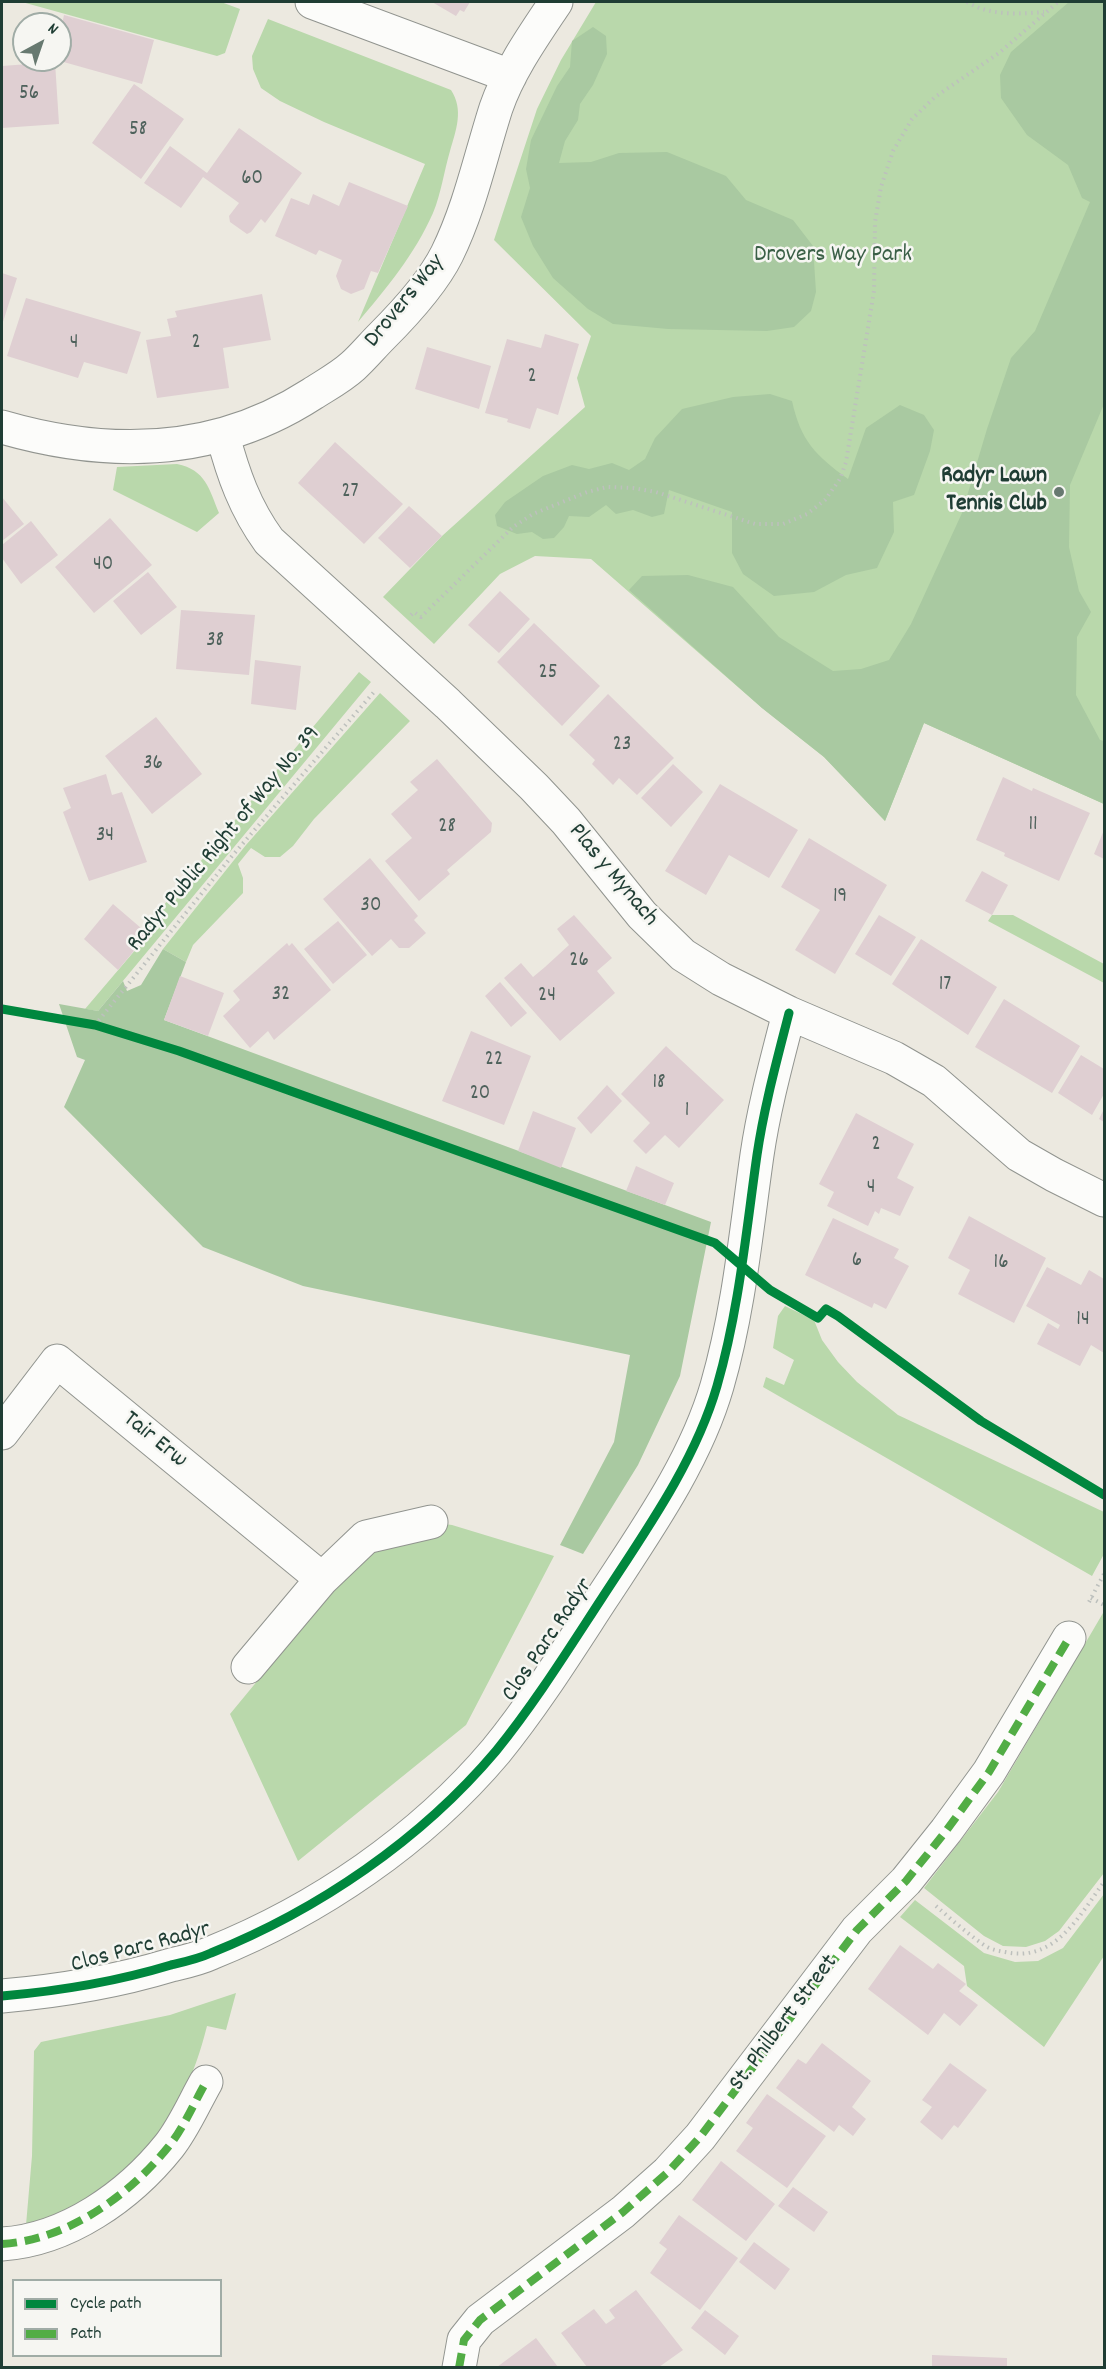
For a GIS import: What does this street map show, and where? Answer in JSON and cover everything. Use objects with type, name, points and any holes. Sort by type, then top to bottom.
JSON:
[{"type":"street","points":[[312,2],[510,76]]},
{"type":"street","name":"Drovers Way","points":[[2,427],[40,438],[83,444],[134,447],[180,444],[223,436],[293,406],[352,367],[391,327],[424,288],[445,257],[466,212],[496,108],[510,76],[556,2]]},
{"type":"street","name":"Plas y Mynach","points":[[223,436],[242,498],[269,541],[440,696],[534,787],[566,821],[642,915],[683,955],[721,979],[789,1013],[894,1058],[934,1081],[1019,1155],[1104,1200]]},
{"type":"street","name":"Clos Parc Radyr","points":[[2,1996],[60,1991],[130,1977],[209,1954],[273,1924],[335,1890],[390,1851],[447,1803],[495,1751],[541,1690],[614,1580],[683,1469],[700,1435],[717,1386],[736,1306],[764,1112],[789,1013]]},
{"type":"street","name":"Tair Erw","points":[[2,1434],[57,1361],[322,1579]]},
{"type":"street","points":[[248,1667],[322,1579],[366,1537],[431,1522]]},
{"type":"street","name":"St. Philbert Street","points":[[459,2367],[464,2340],[480,2320],[623,2212],[668,2172],[700,2137],[857,1930],[906,1881],[988,1772],[1069,1638]]},
{"type":"street","points":[[2,2244],[24,2242],[57,2230],[88,2216],[118,2195],[143,2175],[170,2144],[206,2082]]},
{"type":"path","points":[[967,2],[973,6],[1011,15],[1046,12]]},
{"type":"path","points":[[418,621],[411,615],[412,613],[421,617],[513,527],[533,514],[587,492],[607,487],[656,492],[755,524],[783,524],[807,514],[825,500],[840,479],[846,462],[874,291],[875,222],[881,188],[893,151],[912,119],[935,97],[999,53],[1058,2]]},
{"type":"path","points":[[1091,1598],[1104,1605]]},
{"type":"path","points":[[906,1881],[990,1948],[1015,1954],[1039,1952],[1053,1945],[1070,1929],[1104,1882]]},
{"type":"green space","points":[[22,2],[221,2],[240,9],[225,53],[217,56],[72,16],[72,12],[58,12]]},
{"type":"green space","name":"Drovers Way Park","points":[[596,2],[1104,2],[1104,804],[924,723],[885,821],[824,757],[762,708],[591,559],[535,556],[500,574],[434,644],[383,597],[442,536],[585,407],[577,378],[591,336],[494,240],[537,109],[561,60]]},
{"type":"green space","points":[[1069,2],[1104,2],[1104,404],[1070,485],[1069,547],[1079,591],[1091,612],[1077,637],[1076,695],[1100,740],[1104,741],[1104,804],[924,723],[885,821],[824,757],[762,708],[629,590],[642,576],[688,575],[733,587],[779,637],[833,671],[861,669],[889,660],[911,624],[962,513],[1011,358],[1035,331],[1090,202],[1082,198],[1068,165],[1027,135],[1001,98],[1000,75],[1011,52]]},
{"type":"green space","points":[[268,19],[451,90],[455,98],[458,113],[456,128],[433,213],[409,257],[358,322],[425,164],[324,122],[280,101],[261,88],[253,69],[252,56]]},
{"type":"green space","points":[[593,27],[606,36],[607,54],[593,85],[580,104],[578,120],[565,141],[559,163],[591,162],[619,153],[667,152],[726,176],[746,200],[793,220],[813,246],[816,292],[811,311],[794,327],[767,331],[668,329],[613,324],[588,309],[553,278],[533,246],[521,217],[530,188],[526,169],[531,140],[557,86],[570,67],[572,41]]},
{"type":"green space","points":[[770,394],[792,401],[800,427],[811,446],[848,479],[866,428],[900,405],[924,415],[934,430],[930,451],[914,495],[893,502],[894,532],[877,568],[846,575],[814,592],[774,596],[743,574],[732,553],[732,512],[669,490],[664,514],[652,517],[633,510],[616,514],[606,505],[589,517],[569,516],[564,527],[554,538],[543,539],[532,532],[517,534],[497,526],[495,515],[505,502],[543,476],[572,465],[589,469],[612,463],[629,470],[645,459],[655,438],[682,409],[733,397]]},
{"type":"green space","points":[[177,464],[187,467],[200,476],[209,489],[219,513],[197,532],[113,490],[117,467]]},
{"type":"green space","points":[[359,672],[371,682],[98,1011],[85,1009],[148,935],[143,930]]},
{"type":"green space","points":[[380,693],[410,721],[280,857],[265,857],[251,848],[238,864],[243,878],[243,893],[193,945],[186,962],[163,949],[246,845]]},
{"type":"green space","points":[[992,915],[1013,915],[1104,964],[1104,983],[988,921]]},
{"type":"green space","points":[[163,949],[186,962],[164,1020],[711,1222],[680,1376],[638,1465],[583,1554],[560,1545],[614,1442],[630,1355],[303,1286],[203,1247],[64,1107],[85,1060],[77,1057],[59,1004],[98,1011],[123,981],[127,991],[141,985]]},
{"type":"green space","points":[[785,1306],[814,1320],[822,1340],[838,1362],[857,1382],[898,1415],[1104,1512],[1104,1554],[1092,1576],[763,1387],[766,1377],[784,1385],[794,1360],[773,1348],[778,1316]]},
{"type":"green space","points":[[430,1522],[452,1525],[554,1556],[466,1725],[298,1861],[230,1714],[376,1542]]},
{"type":"green space","points":[[1103,1613],[1104,1873],[1059,1931],[1045,1941],[1026,1947],[1003,1946],[984,1936],[924,1888],[998,1792]]},
{"type":"green space","points":[[1104,1894],[1104,1956],[1044,2047],[967,1986],[964,1966],[900,1917],[915,1900],[984,1953],[1015,1962],[1038,1961],[1063,1948]]},
{"type":"green space","points":[[236,1993],[226,2030],[207,2026],[196,2062],[182,2095],[165,2125],[145,2151],[121,2175],[93,2195],[62,2211],[26,2225],[32,2156],[34,2051],[41,2042],[170,2015]]},
{"type":"building","points":[[432,2],[470,2],[464,12],[460,10],[456,16]]},
{"type":"building","points":[[72,17],[154,40],[142,84],[72,64]]},
{"type":"building","points":[[12,65],[12,72],[56,72],[59,124],[2,128],[2,66]]},
{"type":"building","points":[[134,84],[184,119],[141,179],[92,143]]},
{"type":"building","points":[[239,128],[302,173],[265,223],[261,219],[251,232],[247,234],[230,222],[229,216],[239,203],[203,177],[181,208],[144,183],[170,146],[207,173]]},
{"type":"building","points":[[349,182],[408,206],[378,273],[371,271],[364,289],[351,294],[341,289],[336,276],[342,260],[319,250],[316,255],[275,236],[291,198],[309,205],[313,194],[339,206]]},
{"type":"building","points":[[2,273],[17,278],[2,325]]},
{"type":"building","points":[[262,294],[271,340],[223,348],[229,388],[157,398],[146,340],[171,336],[167,319],[177,317],[175,311]]},
{"type":"building","points":[[26,298],[141,332],[127,374],[84,362],[78,378],[7,356]]},
{"type":"building","points":[[545,334],[579,344],[558,415],[537,408],[530,429],[507,422],[508,419],[485,413],[507,339],[541,348]]},
{"type":"building","points":[[427,347],[491,366],[479,409],[415,389]]},
{"type":"building","points":[[335,442],[403,504],[364,544],[298,483]]},
{"type":"building","points":[[2,497],[24,524],[2,541]]},
{"type":"building","points":[[409,506],[442,536],[410,568],[378,538]]},
{"type":"building","points":[[110,518],[152,565],[94,613],[55,567]]},
{"type":"building","points":[[31,521],[58,555],[21,584],[2,558],[2,545]]},
{"type":"building","points":[[148,572],[177,607],[141,635],[113,601]]},
{"type":"building","points":[[500,591],[530,619],[499,653],[468,625]]},
{"type":"building","points":[[181,610],[255,615],[249,675],[176,669]]},
{"type":"building","points":[[534,623],[600,686],[562,726],[497,662]]},
{"type":"building","points":[[255,660],[301,666],[296,710],[251,704]]},
{"type":"building","points":[[608,694],[674,758],[637,795],[619,778],[613,785],[592,764],[595,760],[569,735]]},
{"type":"building","points":[[156,717],[202,774],[152,814],[105,756]]},
{"type":"building","points":[[437,759],[492,823],[491,832],[447,870],[450,874],[419,901],[385,861],[412,838],[391,814],[418,790],[410,782]]},
{"type":"building","points":[[673,764],[703,792],[671,827],[641,798]]},
{"type":"building","points":[[106,774],[112,795],[122,792],[147,862],[89,881],[63,812],[71,808],[63,788]]},
{"type":"building","points":[[1003,777],[1032,791],[1033,788],[1090,813],[1059,881],[1004,856],[1005,853],[976,840]]},
{"type":"building","points":[[720,784],[798,830],[769,878],[729,855],[706,895],[665,871]]},
{"type":"building","points":[[1104,830],[1104,859],[1094,854]]},
{"type":"building","points":[[809,838],[887,885],[835,974],[795,950],[820,910],[781,887]]},
{"type":"building","points":[[370,858],[418,916],[414,920],[426,933],[409,948],[399,948],[391,939],[372,956],[323,899]]},
{"type":"building","points":[[982,871],[1008,885],[992,915],[965,901]]},
{"type":"building","points":[[113,904],[148,934],[118,970],[84,939]]},
{"type":"building","points":[[574,915],[612,958],[597,971],[615,993],[560,1041],[504,978],[521,963],[533,977],[545,967],[569,945],[557,929]]},
{"type":"building","points":[[879,915],[916,937],[891,976],[855,954]]},
{"type":"building","points":[[338,921],[367,955],[333,984],[304,949]]},
{"type":"building","points":[[921,939],[997,987],[968,1035],[892,984]]},
{"type":"building","points":[[287,943],[289,946],[292,943],[331,990],[274,1040],[268,1031],[250,1048],[223,1016],[240,1000],[233,991]]},
{"type":"building","points":[[180,976],[224,993],[208,1036],[164,1020]]},
{"type":"building","points":[[500,982],[527,1013],[511,1027],[485,996]]},
{"type":"building","points":[[1004,999],[1080,1046],[1052,1093],[975,1047]]},
{"type":"building","points":[[471,1031],[531,1056],[504,1125],[442,1101]]},
{"type":"building","points":[[666,1046],[724,1100],[679,1148],[665,1135],[646,1154],[633,1141],[650,1123],[621,1094]]},
{"type":"building","points":[[1081,1055],[1104,1069],[1104,1094],[1092,1115],[1058,1093]]},
{"type":"building","points":[[607,1085],[622,1101],[591,1134],[577,1118]]},
{"type":"building","points":[[1104,1109],[1104,1122],[1099,1119]]},
{"type":"building","points":[[533,1111],[576,1128],[561,1168],[518,1151]]},
{"type":"building","points":[[856,1113],[914,1144],[897,1178],[914,1187],[900,1216],[881,1208],[879,1214],[875,1211],[868,1226],[827,1206],[834,1192],[819,1184]]},
{"type":"building","points":[[636,1166],[674,1183],[665,1205],[626,1191]]},
{"type":"building","points":[[969,1216],[1046,1258],[1014,1323],[958,1294],[970,1270],[948,1258]]},
{"type":"building","points":[[833,1218],[899,1249],[894,1258],[909,1266],[886,1309],[874,1303],[872,1308],[805,1275]]},
{"type":"building","points":[[1047,1267],[1081,1285],[1089,1270],[1104,1279],[1104,1353],[1091,1345],[1080,1366],[1037,1344],[1048,1323],[1058,1329],[1060,1325],[1026,1306]]},
{"type":"building","points":[[900,1945],[933,1969],[938,1963],[966,1984],[959,1991],[978,2005],[960,2026],[944,2013],[928,2035],[868,1989]]},
{"type":"building","points":[[822,2043],[871,2081],[852,2107],[866,2119],[853,2136],[839,2125],[834,2132],[776,2088],[798,2059],[806,2064]]},
{"type":"building","points":[[950,2063],[987,2090],[958,2128],[954,2125],[942,2140],[920,2122],[932,2107],[922,2100]]},
{"type":"building","points":[[767,2094],[826,2136],[787,2188],[736,2151],[753,2128],[746,2123]]},
{"type":"building","points":[[721,2161],[775,2204],[746,2241],[692,2200]]},
{"type":"building","points":[[793,2187],[828,2212],[814,2232],[778,2206]]},
{"type":"building","points":[[679,2215],[738,2258],[700,2310],[650,2273],[667,2249],[659,2243]]},
{"type":"building","points":[[754,2242],[790,2269],[775,2290],[739,2262]]},
{"type":"building","points":[[636,2290],[683,2350],[659,2367],[587,2367],[561,2333],[594,2309],[606,2324],[615,2318],[609,2310]]},
{"type":"building","points":[[705,2310],[739,2336],[725,2355],[691,2328]]},
{"type":"building","points":[[536,2338],[558,2367],[497,2367]]},
{"type":"building","points":[[932,2355],[1007,2358],[1007,2367],[932,2367]]},
{"type":"marked path","points":[[459,2368],[464,2340],[480,2320],[623,2212],[668,2172],[700,2137],[857,1930],[906,1881],[946,1831],[989,1772],[1069,1638]]},
{"type":"marked path","points":[[2,2244],[26,2241],[50,2234],[73,2224],[116,2198],[135,2182],[169,2146],[206,2082]]},
{"type":"cycle path","points":[[2,1009],[95,1025],[179,1051],[715,1243],[770,1290],[818,1318],[826,1309],[838,1316],[981,1421],[1104,1495]]},
{"type":"cycle path","points":[[2,1996],[66,1988],[129,1976],[201,1957],[251,1936],[328,1894],[401,1843],[435,1814],[496,1751],[551,1676],[651,1522],[682,1469],[708,1414],[731,1329],[760,1137],[789,1013]]},
{"type":"place","name":"Radyr Lawn Tennis Club","points":[[1059,492]]}]
